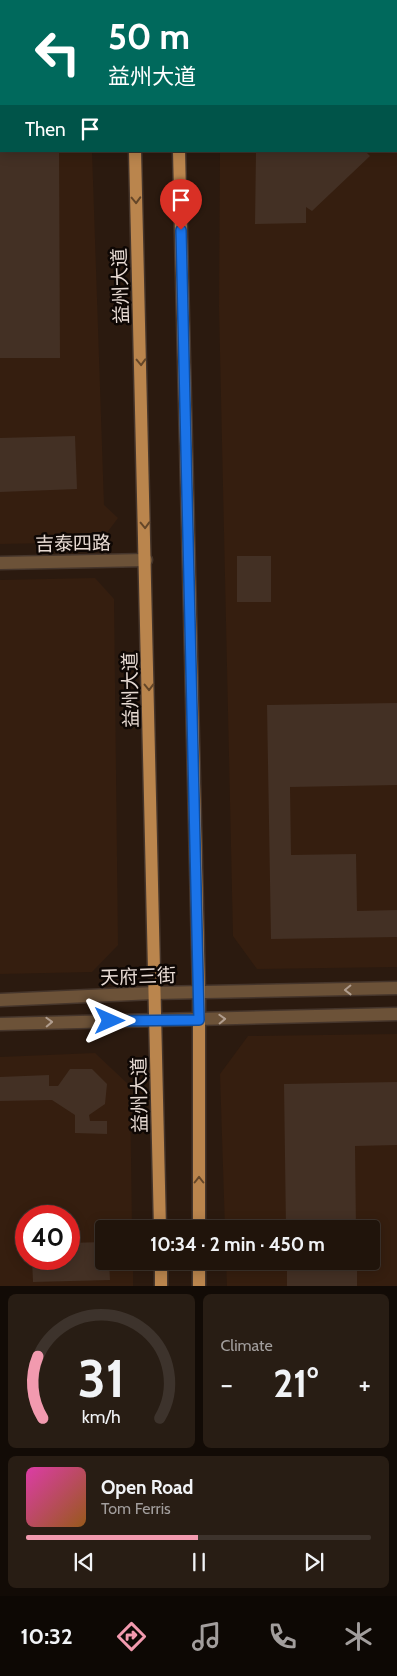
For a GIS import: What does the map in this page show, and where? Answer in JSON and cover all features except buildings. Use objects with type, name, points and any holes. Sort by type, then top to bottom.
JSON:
[{"type":"main road","name":"益州大道","points":[[135,152],[160,1220]]},
{"type":"main road","points":[[179,152],[199,1020],[199,1220]]},
{"type":"main road","points":[[161,1270],[162,1286]]},
{"type":"main road","points":[[199,1270],[199,1286]]},
{"type":"street","name":"吉泰四路","points":[[0,563],[146,560]]},
{"type":"street","name":"天府三街","points":[[0,1000],[397,988]]},
{"type":"street","points":[[0,1024],[397,1014]]},
{"type":"shaded area","points":[[0,152],[92,152],[104,505],[118,518],[100,542],[0,544]]},
{"type":"shaded area","points":[[220,152],[397,152],[397,967],[257,969],[233,936],[219,307]]},
{"type":"shaded area","points":[[95,578],[114,599],[118,945],[92,972],[0,974],[0,580]]},
{"type":"shaded area","points":[[397,1034],[397,1286],[227,1286],[226,1270],[380,1270],[380,1220],[225,1220],[220,1074],[248,1036]]},
{"type":"shaded area","points":[[95,1053],[130,1086],[132,1220],[95,1220],[95,1270],[133,1270],[133,1286],[0,1286],[0,1057]]},
{"type":"route","points":[[110,1021],[199,1020],[181,230]]}]
